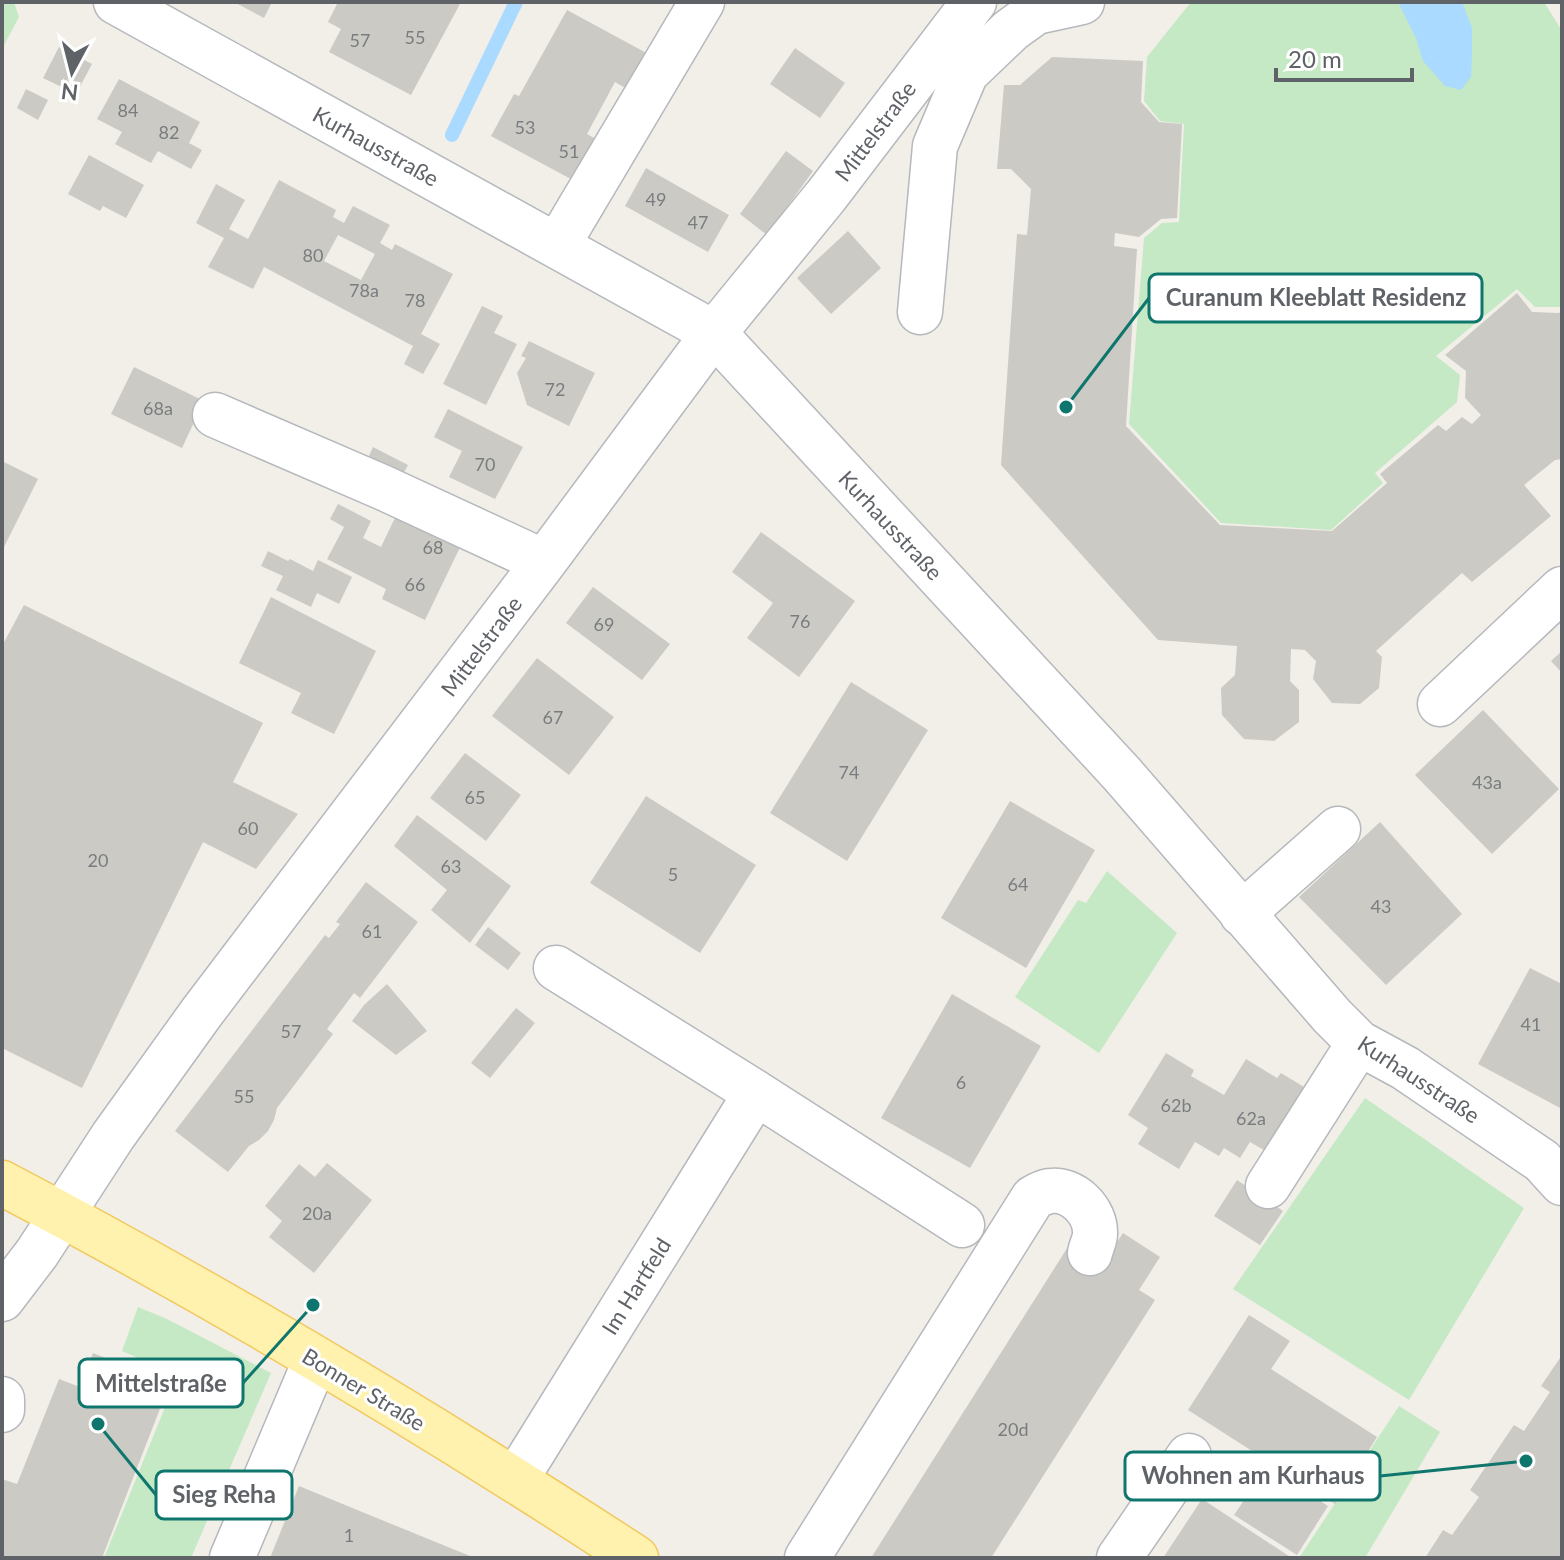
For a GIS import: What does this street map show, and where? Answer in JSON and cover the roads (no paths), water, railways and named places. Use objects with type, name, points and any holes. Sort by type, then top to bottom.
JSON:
[{"type":"main road","name":"Bonner Straße","points":[[2,1183],[175,1277],[316,1359],[516,1479],[636,1558]]},
{"type":"street","name":"Kurhausstraße","points":[[116,2],[714,333],[1112,763],[1332,1016],[1359,1043],[1405,1068],[1542,1161],[1562,1183]]},
{"type":"street","points":[[557,246],[702,2]]},
{"type":"street","name":"Mittelstraße","points":[[2,1299],[37,1253],[113,1136],[202,1012],[714,333],[826,196],[974,2]]},
{"type":"street","points":[[920,312],[935,146],[966,73],[1011,30],[1036,12],[1082,2]]},
{"type":"street","points":[[215,415],[544,562]]},
{"type":"street","points":[[1440,704],[1562,589]]},
{"type":"street","points":[[1242,914],[1338,829]]},
{"type":"street","points":[[556,968],[962,1225]]},
{"type":"street","points":[[1268,1186],[1359,1043]]},
{"type":"street","name":"Im Hartfeld","points":[[516,1479],[756,1093]]},
{"type":"street","points":[[807,1558],[1033,1198],[1047,1191],[1064,1191],[1079,1200],[1090,1214],[1095,1233],[1090,1253]]},
{"type":"street","points":[[232,1558],[316,1359]]},
{"type":"street","points":[[2,1399],[2,1410]]},
{"type":"street","points":[[1119,1558],[1189,1456]]},
{"type":"water","points":[[1398,2],[1462,2],[1472,28],[1472,54],[1471,77],[1461,90],[1445,86],[1423,61],[1416,38]]},
{"type":"waterway","points":[[452,135],[516,2]]},
{"type":"place","name":"Curanum Kleeblatt Residenz","points":[[1066,407]]},
{"type":"place","name":"Mittelstraße","points":[[313,1305]]},
{"type":"place","name":"Sieg Reha","points":[[98,1424]]},
{"type":"place","name":"Wohnen am Kurhaus","points":[[1526,1461]]}]
